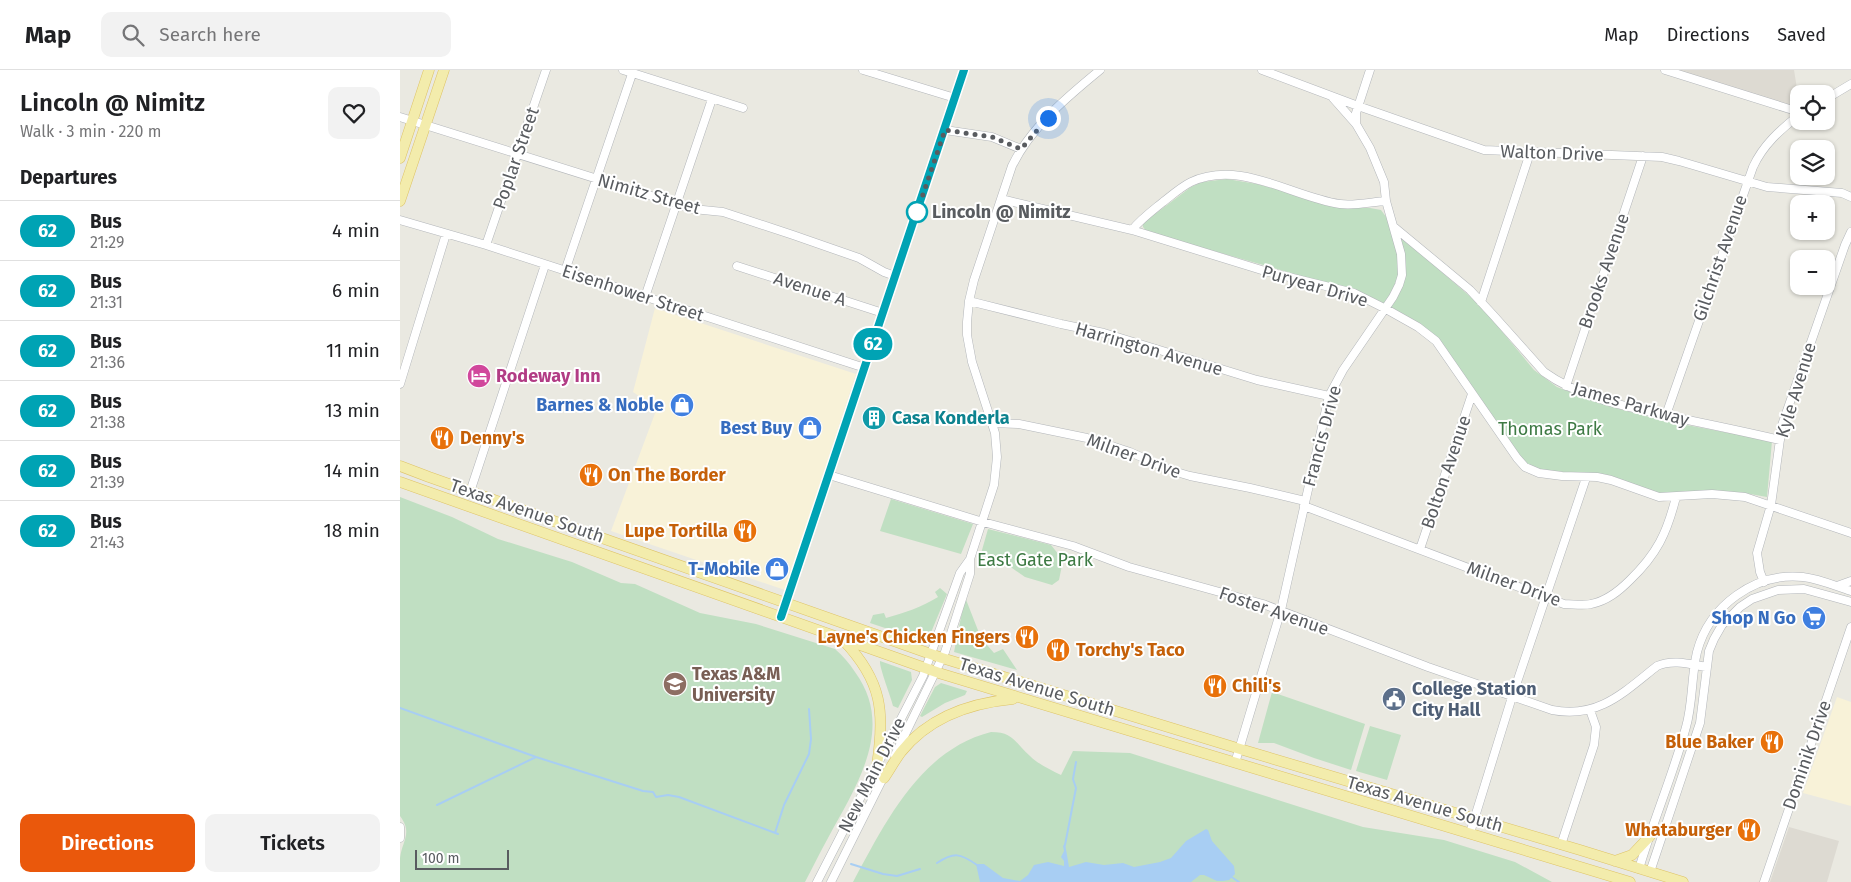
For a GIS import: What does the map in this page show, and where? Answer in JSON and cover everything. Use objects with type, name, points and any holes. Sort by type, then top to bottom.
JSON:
[{"type":"main road","points":[[400,158],[430,70]]},
{"type":"main road","points":[[400,201],[444,70]]},
{"type":"main road","name":"Texas Avenue South","points":[[400,466],[942,658],[1639,868],[1649,877],[1683,882]]},
{"type":"main road","name":"Texas Avenue South","points":[[400,482],[931,670],[1235,764],[1630,882]]},
{"type":"main road","points":[[611,557],[616,542]]},
{"type":"main road","points":[[842,639],[865,666],[877,694],[882,728],[877,765]]},
{"type":"main road","points":[[884,778],[902,751],[912,740],[945,717],[977,704],[1019,698]]},
{"type":"main road","points":[[1106,724],[1111,710]]},
{"type":"main road","points":[[1614,861],[1632,855],[1650,836]]},
{"type":"main road","points":[[1636,882],[1639,868]]},
{"type":"main road","points":[[1600,874],[1612,882]]},
{"type":"street","name":"Poplar Street","points":[[486,245],[546,70]]},
{"type":"street","points":[[623,70],[743,108]]},
{"type":"street","points":[[863,70],[955,98]]},
{"type":"street","points":[[781,617],[964,70]]},
{"type":"street","points":[[931,670],[932,654],[960,573],[970,558],[983,522],[994,485],[996,471],[997,444],[969,348],[967,335],[969,301],[974,280],[1012,166],[1021,149],[1036,129],[1082,84],[1100,70]]},
{"type":"street","name":"Walton Drive","points":[[1262,70],[1484,150],[1643,156],[1679,161],[1746,182],[1773,188],[1842,193],[1851,198]]},
{"type":"street","points":[[1356,124],[1358,106],[1370,70]]},
{"type":"street","points":[[1665,70],[1790,111]]},
{"type":"street","points":[[565,271],[632,74]]},
{"type":"street","points":[[1835,94],[1851,84]]},
{"type":"street","name":"Francis Drive","points":[[1235,764],[1281,610],[1329,396],[1343,370],[1386,309],[1402,275],[1401,254],[1386,201],[1381,175],[1370,148],[1356,124],[1332,96]]},
{"type":"street","points":[[645,297],[712,99]]},
{"type":"street","name":"Nimitz Street","points":[[400,117],[693,209],[722,212],[859,258],[895,276]]},
{"type":"street","name":"Gilchrist Avenue","points":[[1666,415],[1746,182],[1764,148],[1790,122]]},
{"type":"street","points":[[945,130],[992,137],[1021,149]]},
{"type":"street","points":[[1480,302],[1530,153]]},
{"type":"street","name":"Brooks Avenue","points":[[1566,386],[1643,156]]},
{"type":"street","points":[[1132,230],[1140,220],[1178,190],[1192,182],[1220,175],[1250,178],[1342,204],[1386,201]]},
{"type":"street","name":"Puryear Drive","points":[[1001,199],[1132,230],[1268,272],[1354,293],[1370,300],[1418,327],[1436,341],[1505,443],[1525,467],[1539,473],[1586,478],[1597,477],[1659,496],[1676,497],[1712,494],[1745,497],[1851,533]]},
{"type":"street","name":"Eisenhower Street","points":[[400,220],[486,245],[865,368]]},
{"type":"street","name":"James Parkway","points":[[1394,227],[1470,290],[1544,372],[1566,386],[1609,401],[1780,440]]},
{"type":"street","name":"Kyle Avenue","points":[[1764,582],[1757,553],[1772,505],[1782,425],[1851,232]]},
{"type":"street","points":[[400,384],[446,234]]},
{"type":"street","points":[[470,492],[545,264]]},
{"type":"street","name":"Avenue A","points":[[737,266],[883,313]]},
{"type":"street","name":"Harrington Avenue","points":[[969,301],[1104,333],[1256,380],[1329,396]]},
{"type":"street","name":"Bolton Avenue","points":[[1420,549],[1472,394]]},
{"type":"street","name":"Milner Drive","points":[[992,423],[1019,424],[1087,438],[1130,452],[1173,471],[1250,488],[1304,504],[1564,604],[1596,603],[1612,596],[1632,579],[1654,555],[1667,525],[1676,497]]},
{"type":"street","name":"Foster Avenue","points":[[829,475],[983,522],[1073,546],[1129,568],[1240,596],[1512,697],[1565,713],[1590,710],[1603,706],[1657,666],[1664,663],[1673,662],[1706,667]]},
{"type":"street","points":[[1470,833],[1512,697],[1586,478]]},
{"type":"street","points":[[931,670],[942,658],[970,574],[970,558]]},
{"type":"street","points":[[1639,868],[1686,727],[1695,665],[1701,641],[1716,614],[1742,592],[1764,582],[1779,578],[1797,577],[1822,581],[1851,591]]},
{"type":"street","points":[[1836,586],[1851,581]]},
{"type":"street","points":[[1649,877],[1700,723],[1706,667],[1714,639],[1722,626],[1740,607],[1752,599],[1770,592],[1794,588],[1815,591],[1851,602]]},
{"type":"street","name":"Dominik Drive","points":[[1764,882],[1851,627]]},
{"type":"street","name":"New Main Drive","points":[[817,882],[877,765],[931,670]]},
{"type":"street","name":"New Main Drive","points":[[831,882],[884,778],[931,670]]},
{"type":"street","points":[[1561,844],[1594,745],[1596,727],[1590,710]]},
{"type":"street","points":[[400,827],[400,838]]},
{"type":"shaded area","points":[[1665,70],[1794,70],[1796,85],[1790,85],[1790,109]]},
{"type":"shaded area","points":[[655,308],[856,374],[785,590],[611,531],[657,408],[633,392]]},
{"type":"shaded area","points":[[1837,697],[1851,702],[1851,806],[1803,793]]},
{"type":"shaded area","points":[[1789,827],[1839,841],[1827,882],[1770,882]]},
{"type":"green space","name":"Thomas Park","points":[[1227,179],[1257,184],[1347,208],[1381,210],[1401,237],[1480,305],[1534,370],[1557,387],[1608,406],[1665,421],[1772,441],[1767,497],[1739,492],[1658,494],[1593,475],[1542,472],[1522,464],[1440,342],[1358,292],[1147,232],[1143,227],[1143,223],[1191,187],[1202,182]]},
{"type":"green space","points":[[400,497],[452,517],[498,539],[572,562],[621,583],[635,584],[700,613],[756,624],[835,649],[853,669],[867,693],[872,714],[872,735],[860,777],[805,882],[400,882],[400,858],[406,837],[406,827],[400,816]]},
{"type":"green space","name":"East Gate Park","points":[[891,499],[973,524],[961,554],[880,531]]},
{"type":"green space","name":"East Gate Park","points":[[988,529],[1051,545],[1063,560],[1059,580],[1052,585],[1025,577],[1012,568],[980,557]]},
{"type":"green space","points":[[940,588],[947,594],[927,642],[870,623],[873,615],[884,613],[886,618],[926,604],[938,597],[935,592]]},
{"type":"green space","points":[[965,597],[981,638],[994,653],[1003,649],[1017,670],[954,652]]},
{"type":"green space","points":[[880,661],[911,672],[912,680],[898,708],[893,706]]},
{"type":"green space","points":[[941,683],[967,691],[965,695],[945,703],[922,717],[920,716],[935,687]]},
{"type":"green space","points":[[1272,692],[1365,724],[1351,770],[1274,743],[1258,743]]},
{"type":"green space","points":[[1370,726],[1401,735],[1387,780],[1356,771]]},
{"type":"green space","points":[[991,732],[999,732],[1014,739],[1037,762],[1061,775],[1073,751],[1130,753],[1363,827],[1444,840],[1515,862],[1552,882],[853,882],[892,813],[925,772],[944,755],[966,741]]},
{"type":"water","points":[[1206,829],[1212,841],[1234,866],[1235,874],[1229,880],[1217,881],[1200,875],[1191,882],[980,882],[976,864],[984,864],[1003,878],[1020,881],[1028,875],[1034,865],[1048,862],[1064,866],[1064,861],[1061,857],[1065,843],[1069,867],[1086,862],[1104,865],[1123,863],[1134,867],[1171,858],[1186,841]]},
{"type":"waterway","points":[[400,708],[536,757],[643,791],[653,792],[656,797],[668,795],[679,797],[778,834]]},
{"type":"waterway","points":[[775,833],[784,805],[809,754],[811,739],[809,709]]},
{"type":"waterway","points":[[437,805],[536,757]]},
{"type":"waterway","points":[[1065,845],[1076,788],[1073,779],[1076,762]]},
{"type":"waterway","points":[[937,863],[957,855],[977,865]]},
{"type":"waterway","points":[[851,864],[883,874],[897,876],[920,869]]},
{"type":"waterway","points":[[1230,876],[1239,882]]},
{"type":"bus line","name":"62","points":[[781,617],[964,70]]},
{"type":"place","name":"Lincoln @ Nimitz","points":[[917,212]]},
{"type":"place","name":"Rodeway Inn","points":[[479,376]]},
{"type":"place","name":"Barnes & Noble","points":[[682,405]]},
{"type":"place","name":"Casa Konderla","points":[[874,418]]},
{"type":"place","name":"Best Buy","points":[[810,428]]},
{"type":"place","name":"Denny's","points":[[442,438]]},
{"type":"place","name":"On The Border","points":[[591,475]]},
{"type":"place","name":"Lupe Tortilla","points":[[745,531]]},
{"type":"place","name":"T-Mobile","points":[[777,569]]},
{"type":"place","name":"Shop N Go","points":[[1814,618]]},
{"type":"place","name":"Layne's Chicken Fingers","points":[[1027,637]]},
{"type":"place","name":"Torchy's Taco","points":[[1058,650]]},
{"type":"place","name":"Texas A&M University","points":[[675,684]]},
{"type":"place","name":"Chili's","points":[[1215,686]]},
{"type":"place","name":"College Station City Hall","points":[[1394,699]]},
{"type":"place","name":"Blue Baker","points":[[1772,742]]},
{"type":"place","name":"Whataburger","points":[[1749,830]]},
{"type":"route","points":[[917,212],[945,130],[1004,140],[1021,149],[1036,129],[1048,118]]}]
